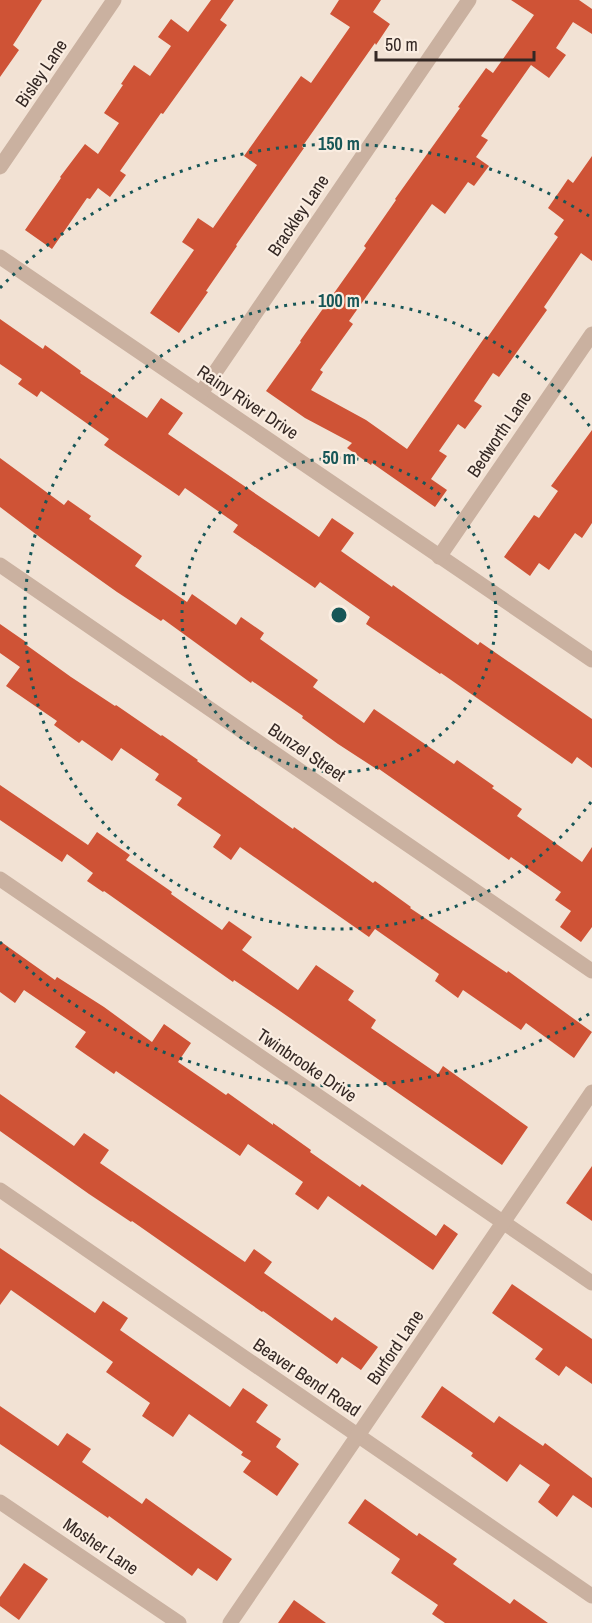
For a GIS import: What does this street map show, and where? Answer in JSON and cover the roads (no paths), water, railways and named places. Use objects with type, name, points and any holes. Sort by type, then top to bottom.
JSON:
[{"type":"street","name":"Bisley Lane","points":[[0,167],[114,0]]},
{"type":"street","name":"Brackley Lane","points":[[201,393],[469,0]]},
{"type":"street","name":"Rainy River Drive","points":[[0,257],[592,660]]},
{"type":"street","name":"Bedworth Lane","points":[[439,557],[592,334]]},
{"type":"street","name":"Bunzel Street","points":[[0,565],[592,971]]},
{"type":"street","name":"Twinbrooke Drive","points":[[0,879],[592,1283]]},
{"type":"street","name":"Burford Lane","points":[[230,1623],[592,1092]]},
{"type":"street","name":"Beaver Bend Road","points":[[0,1190],[592,1596]]},
{"type":"street","name":"Mosher Lane","points":[[0,1502],[179,1623]]}]
